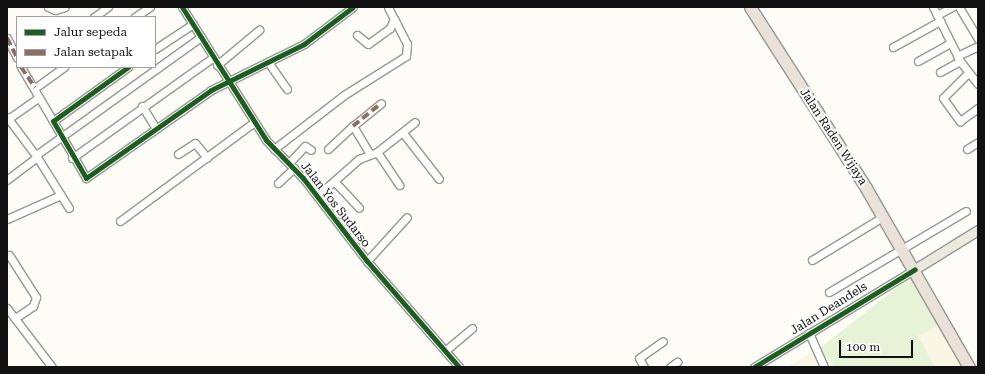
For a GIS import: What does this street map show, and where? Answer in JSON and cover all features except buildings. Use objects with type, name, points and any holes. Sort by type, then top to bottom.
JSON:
[{"type":"highway","name":"Jalan Raden Wijaya","points":[[750,7],[884,216],[969,367]]},
{"type":"main road","points":[[915,269],[978,230]]},
{"type":"street","points":[[48,7],[55,10],[65,7]]},
{"type":"street","points":[[95,16],[108,7]]},
{"type":"street","points":[[136,16],[150,7]]},
{"type":"street","points":[[22,68],[35,88],[38,99],[52,121],[58,136],[72,158],[88,178],[157,127],[228,81],[304,44],[353,7]]},
{"type":"street","points":[[933,7],[959,59],[968,73],[978,84]]},
{"type":"street","points":[[893,47],[938,18],[952,7]]},
{"type":"street","points":[[959,7],[978,39]]},
{"type":"street","name":"Jalan Yos Sudarso","points":[[186,8],[212,58],[228,81],[253,123],[274,149],[294,168],[367,261],[446,350],[459,367]]},
{"type":"street","points":[[274,149],[344,95],[406,56],[407,44],[390,8]]},
{"type":"street","points":[[357,34],[369,44],[390,28],[394,19]]},
{"type":"street","points":[[156,48],[193,24]]},
{"type":"street","points":[[217,65],[237,52],[259,30]]},
{"type":"street","points":[[7,180],[37,156],[58,136],[201,37]]},
{"type":"street","points":[[7,38],[16,56]]},
{"type":"street","points":[[918,62],[950,42]]},
{"type":"street","points":[[940,72],[978,46]]},
{"type":"street","points":[[72,158],[143,105],[212,58]]},
{"type":"street","points":[[268,62],[287,89]]},
{"type":"street","points":[[35,88],[63,68]]},
{"type":"street","points":[[52,121],[127,68]]},
{"type":"street","points":[[968,73],[943,98],[960,121],[978,108]]},
{"type":"street","points":[[38,99],[8,118],[37,156],[69,208]]},
{"type":"street","points":[[328,148],[381,103]]},
{"type":"street","points":[[143,105],[157,127]]},
{"type":"street","points":[[317,196],[373,153],[403,133],[415,122]]},
{"type":"street","points":[[120,221],[253,123]]},
{"type":"street","points":[[353,126],[399,185]]},
{"type":"street","points":[[403,133],[440,179]]},
{"type":"street","points":[[967,150],[978,142]]},
{"type":"street","points":[[178,154],[195,143],[207,158]]},
{"type":"street","points":[[288,163],[305,146],[311,150]]},
{"type":"street","points":[[278,182],[294,168]]},
{"type":"street","points":[[334,182],[359,208]]},
{"type":"street","points":[[9,219],[61,195]]},
{"type":"street","points":[[829,292],[966,211]]},
{"type":"street","points":[[812,260],[884,216]]},
{"type":"street","points":[[367,261],[407,217]]},
{"type":"street","points":[[9,255],[36,297],[33,306],[15,318]]},
{"type":"street","name":"Jalan Deandels","points":[[754,367],[915,269]]},
{"type":"street","points":[[7,308],[52,367]]},
{"type":"street","points":[[446,350],[472,328]]},
{"type":"street","points":[[808,333],[824,367]]},
{"type":"street","points":[[634,367],[643,365],[640,357],[663,341]]},
{"type":"street","points":[[670,367],[677,362]]},
{"type":"shaded area","points":[[940,325],[973,367],[934,367],[918,336]]},
{"type":"shaded area","points":[[820,348],[834,367],[787,367]]},
{"type":"green space","points":[[913,275],[940,325],[918,336],[935,367],[834,367],[820,348]]},
{"type":"marked path","points":[[7,38],[16,56]]},
{"type":"marked path","points":[[22,68],[35,88]]},
{"type":"marked path","points":[[353,126],[381,103]]},
{"type":"cycle path","points":[[182,7],[266,140],[303,178],[367,261],[459,367]]},
{"type":"cycle path","points":[[127,68],[53,121],[86,178],[211,90],[304,44],[353,7]]},
{"type":"cycle path","points":[[754,367],[915,269]]}]
